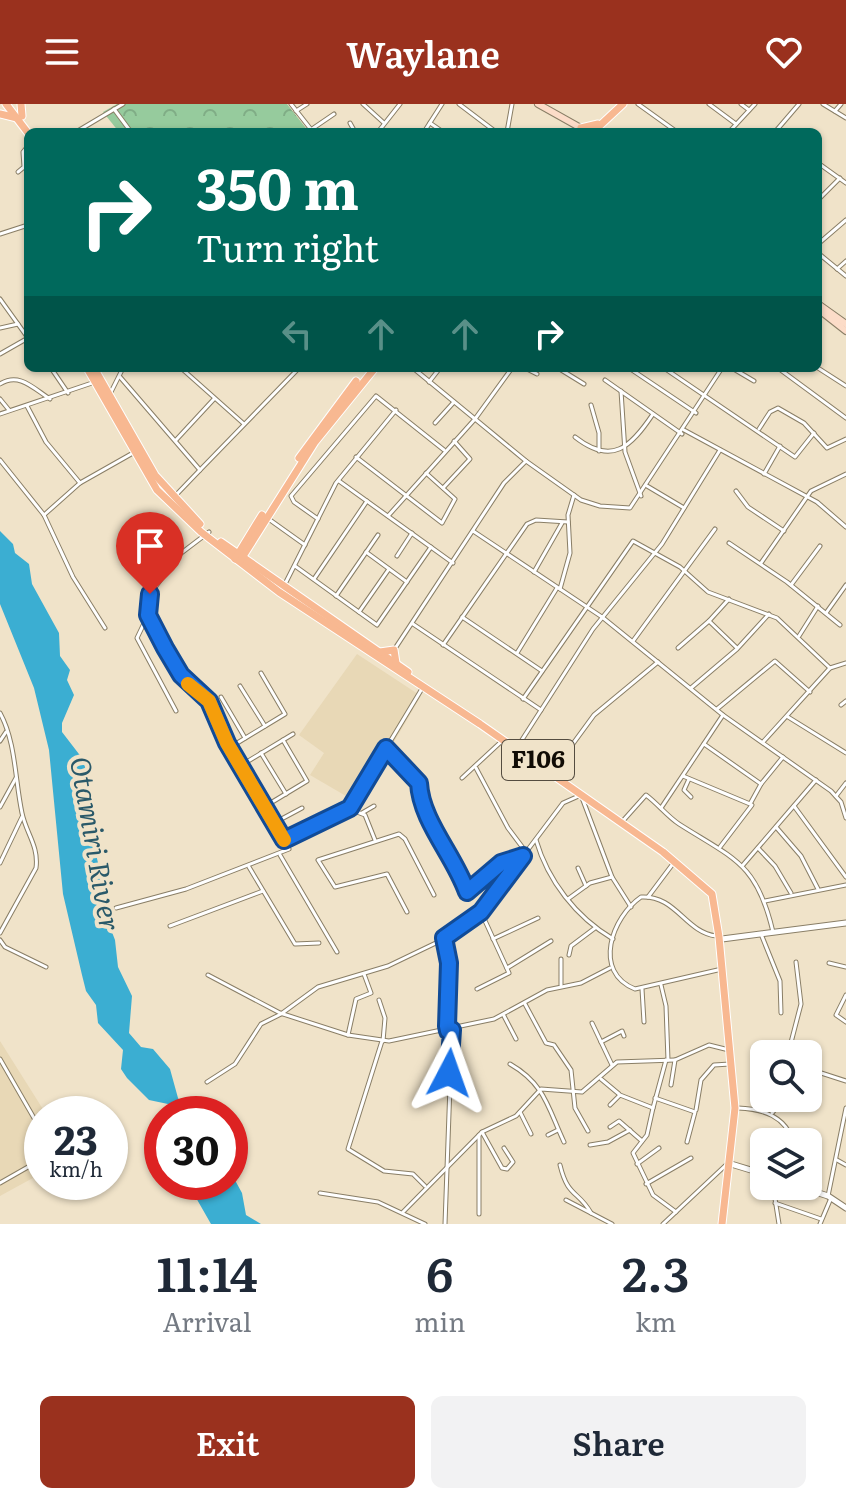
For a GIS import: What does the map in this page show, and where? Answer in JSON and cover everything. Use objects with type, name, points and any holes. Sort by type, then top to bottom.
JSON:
[{"type":"main road","points":[[20,117],[21,104]]},
{"type":"main road","points":[[535,104],[589,128]]},
{"type":"main road","points":[[592,128],[620,104]]},
{"type":"main road","points":[[6,107],[20,117]]},
{"type":"main road","points":[[6,107],[20,117],[27,128]]},
{"type":"main road","points":[[822,310],[843,326]]},
{"type":"main road","name":"F106","points":[[89,372],[138,450],[173,498],[207,534]]},
{"type":"main road","name":"F106","points":[[96,372],[162,495],[238,559],[376,654]]},
{"type":"main road","points":[[238,559],[312,437],[366,372]]},
{"type":"main road","points":[[238,559],[315,442],[372,372]]},
{"type":"main road","name":"F106","points":[[238,559],[283,587],[376,654],[384,665],[395,666],[553,771],[622,822]]},
{"type":"main road","points":[[376,654],[394,650],[395,666]]},
{"type":"main road","name":"F106","points":[[395,666],[518,746],[581,795],[663,850],[715,892],[738,1108],[724,1224]]},
{"type":"main road","name":"F106","points":[[663,850],[712,894],[721,938],[735,1117],[732,1164]]},
{"type":"street","points":[[83,128],[123,104]]},
{"type":"street","points":[[291,104],[310,128]]},
{"type":"street","points":[[296,111],[307,104]]},
{"type":"street","points":[[363,104],[385,123]]},
{"type":"street","points":[[381,128],[400,104]]},
{"type":"street","points":[[427,128],[442,104]]},
{"type":"street","points":[[459,104],[491,128]]},
{"type":"street","points":[[508,128],[512,104]]},
{"type":"street","points":[[638,104],[671,128]]},
{"type":"street","points":[[709,104],[736,124]]},
{"type":"street","points":[[741,104],[749,110]]},
{"type":"street","points":[[732,128],[755,104]]},
{"type":"street","points":[[778,128],[798,104]]},
{"type":"street","points":[[823,104],[846,118]]},
{"type":"street","points":[[835,111],[841,104]]},
{"type":"street","points":[[114,109],[128,128]]},
{"type":"street","points":[[316,128],[334,114]]},
{"type":"street","points":[[350,123],[353,128]]},
{"type":"street","points":[[430,123],[437,128]]},
{"type":"street","points":[[822,166],[846,183]]},
{"type":"street","points":[[18,172],[24,167]]},
{"type":"street","points":[[822,196],[840,178]]},
{"type":"street","points":[[822,241],[846,220]]},
{"type":"street","points":[[0,234],[24,226]]},
{"type":"street","points":[[822,256],[846,276]]},
{"type":"street","points":[[837,269],[846,261]]},
{"type":"street","points":[[0,299],[24,332]]},
{"type":"street","points":[[0,328],[18,324]]},
{"type":"street","points":[[0,354],[24,340]]},
{"type":"street","points":[[822,371],[846,386]]},
{"type":"street","points":[[54,372],[68,393]]},
{"type":"street","points":[[110,396],[122,372]]},
{"type":"street","points":[[185,372],[244,424]]},
{"type":"street","points":[[173,498],[293,372]]},
{"type":"street","points":[[418,372],[526,461],[574,495],[590,504],[622,509],[634,506],[719,372]]},
{"type":"street","points":[[429,382],[437,372]]},
{"type":"street","points":[[388,516],[475,419],[509,372]]},
{"type":"street","points":[[533,372],[537,374]]},
{"type":"street","points":[[564,372],[584,384]]},
{"type":"street","points":[[635,372],[696,413]]},
{"type":"street","points":[[670,372],[797,456],[814,433]]},
{"type":"street","points":[[739,372],[754,381]]},
{"type":"street","points":[[783,372],[846,418]]},
{"type":"street","points":[[120,377],[200,470]]},
{"type":"street","points":[[0,384],[9,378],[18,378],[50,399]]},
{"type":"street","points":[[605,380],[683,432],[829,510],[846,527]]},
{"type":"street","points":[[0,414],[95,382]]},
{"type":"street","points":[[621,391],[625,447],[641,496]]},
{"type":"street","points":[[318,519],[294,502],[291,496],[376,396],[444,450]]},
{"type":"street","points":[[176,440],[214,398]]},
{"type":"street","points":[[0,399],[9,410]]},
{"type":"street","points":[[435,423],[454,402]]},
{"type":"street","points":[[591,405],[599,433],[599,451]]},
{"type":"street","points":[[27,406],[52,450],[80,483]]},
{"type":"street","points":[[758,429],[770,412],[778,408],[814,433],[827,448],[846,439]]},
{"type":"street","points":[[283,587],[338,480],[396,410]]},
{"type":"street","points":[[575,437],[599,451],[625,447],[653,414]]},
{"type":"street","points":[[443,488],[470,459],[453,440]]},
{"type":"street","points":[[764,474],[780,446]]},
{"type":"street","points":[[44,515],[80,483],[138,450]]},
{"type":"street","points":[[518,746],[602,617],[656,553],[720,450]]},
{"type":"street","points":[[356,457],[442,523],[456,503],[425,473]]},
{"type":"street","points":[[0,460],[44,515],[73,577],[105,628]]},
{"type":"street","points":[[384,665],[508,478],[526,461]]},
{"type":"street","points":[[761,563],[815,488],[846,474]]},
{"type":"street","points":[[338,480],[453,563]]},
{"type":"street","points":[[647,486],[684,508]]},
{"type":"street","points":[[736,491],[748,507],[784,531]]},
{"type":"street","points":[[516,654],[558,589],[570,553],[568,522],[574,495]]},
{"type":"street","points":[[314,579],[367,501]]},
{"type":"street","points":[[266,518],[305,545]]},
{"type":"street","points":[[443,645],[532,521],[568,522]]},
{"type":"street","points":[[534,573],[562,523]]},
{"type":"street","points":[[633,641],[682,570],[715,529]]},
{"type":"street","points":[[473,531],[602,617],[723,715],[816,780],[836,796],[846,818]]},
{"type":"street","points":[[397,556],[412,533]]},
{"type":"street","points":[[176,711],[137,638],[148,615],[150,594],[180,554],[207,534]]},
{"type":"street","points":[[336,596],[378,535]]},
{"type":"street","points":[[523,699],[630,543],[636,542],[682,570],[708,592],[769,614],[799,636],[830,668]]},
{"type":"street","points":[[729,543],[791,585],[840,625]]},
{"type":"street","points":[[791,585],[820,546]]},
{"type":"street","points":[[295,566],[378,624],[431,547]]},
{"type":"street","points":[[366,552],[407,582]]},
{"type":"street","points":[[359,612],[389,569]]},
{"type":"street","points":[[826,613],[846,585]]},
{"type":"street","points":[[678,648],[729,599]]},
{"type":"street","points":[[799,636],[818,606]]},
{"type":"street","points":[[691,688],[737,649],[769,614]]},
{"type":"street","points":[[116,908],[186,889],[289,849],[229,748],[209,701],[181,675],[148,615]]},
{"type":"street","points":[[462,617],[542,671]]},
{"type":"street","points":[[709,621],[737,649]]},
{"type":"street","points":[[413,624],[541,710]]},
{"type":"street","points":[[717,709],[775,661],[810,692]]},
{"type":"street","points":[[553,771],[594,715],[658,662]]},
{"type":"street","points":[[763,742],[830,668],[846,663]]},
{"type":"street","points":[[229,748],[285,714],[261,673]]},
{"type":"street","points":[[240,686],[265,726]]},
{"type":"street","points":[[284,840],[349,809],[364,789],[423,687]]},
{"type":"street","points":[[221,697],[245,738]]},
{"type":"street","points":[[841,705],[846,701]]},
{"type":"street","points":[[0,713],[22,817],[32,836],[36,868],[0,933]]},
{"type":"street","points":[[661,808],[723,715]]},
{"type":"street","points":[[788,717],[846,753]]},
{"type":"street","points":[[0,741],[6,732]]},
{"type":"street","points":[[240,766],[293,734]]},
{"type":"street","points":[[264,807],[307,781],[283,740]]},
{"type":"street","points":[[462,778],[503,740]]},
{"type":"street","points":[[704,744],[761,784]]},
{"type":"street","points":[[386,748],[419,783],[419,797],[452,855],[467,892],[501,863],[525,854]]},
{"type":"street","points":[[261,753],[286,794]]},
{"type":"street","points":[[720,847],[753,804],[761,784],[783,757]]},
{"type":"street","points":[[476,768],[525,854]]},
{"type":"street","points":[[683,776],[753,804]]},
{"type":"street","points":[[0,807],[16,778]]},
{"type":"street","points":[[689,779],[684,790],[691,797]]},
{"type":"street","points":[[743,865],[816,780]]},
{"type":"street","points":[[836,796],[846,783]]},
{"type":"street","points":[[207,1082],[235,1064],[261,1024],[281,1014],[323,984],[364,974],[444,938],[481,912],[563,803],[581,795],[612,877],[631,907]]},
{"type":"street","points":[[622,822],[646,795],[681,825],[720,847],[743,865],[765,901],[773,932]]},
{"type":"street","points":[[362,813],[374,806]]},
{"type":"street","points":[[794,806],[846,877]]},
{"type":"street","points":[[274,823],[302,808]]},
{"type":"street","points":[[349,809],[362,813],[375,840]]},
{"type":"street","points":[[0,863],[22,817]]},
{"type":"street","points":[[776,827],[801,856],[818,889]]},
{"type":"street","points":[[407,912],[387,874],[335,887],[318,860],[375,840],[402,835],[434,895]]},
{"type":"street","points":[[536,838],[546,866],[568,899],[595,928],[613,939]]},
{"type":"street","points":[[758,848],[775,866],[791,894]]},
{"type":"street","points":[[280,855],[337,952]]},
{"type":"street","points":[[648,897],[675,861]]},
{"type":"street","points":[[249,867],[295,944],[319,943]]},
{"type":"street","points":[[578,868],[586,886]]},
{"type":"street","points":[[568,899],[586,886],[612,877]]},
{"type":"street","points":[[765,901],[846,885]]},
{"type":"street","points":[[170,926],[263,891]]},
{"type":"street","points":[[722,969],[642,989],[627,986],[610,968],[613,939],[631,907],[641,897],[671,905],[701,933],[721,938],[846,923]]},
{"type":"street","points":[[477,989],[508,975],[481,912]]},
{"type":"street","points":[[493,939],[538,918]]},
{"type":"street","points":[[569,955],[571,946],[595,928]]},
{"type":"street","points":[[761,934],[780,981],[781,1013]]},
{"type":"street","points":[[444,938],[449,963],[450,1031],[445,1224]]},
{"type":"street","points":[[0,940],[5,947],[46,967]]},
{"type":"street","points":[[507,968],[551,941]]},
{"type":"street","points":[[561,959],[561,985]]},
{"type":"street","points":[[792,1040],[801,1004],[796,962]]},
{"type":"street","points":[[829,963],[846,967]]},
{"type":"street","points":[[208,975],[281,1014],[348,1035],[382,1041],[450,1031],[504,1016],[561,985],[581,983],[610,968]]},
{"type":"street","points":[[348,1035],[356,999],[371,993],[364,974]]},
{"type":"street","points":[[661,985],[666,1006],[667,1060],[650,1127],[633,1151],[656,1200],[676,1212]]},
{"type":"street","points":[[642,989],[644,1022]]},
{"type":"street","points":[[846,995],[836,1017],[846,1022]]},
{"type":"street","points":[[379,1000],[385,1018],[382,1041],[348,1149],[384,1171],[413,1174],[425,1186]]},
{"type":"street","points":[[525,1004],[546,1043],[554,1045],[571,1070],[575,1108],[588,1131]]},
{"type":"street","points":[[504,1016],[516,1039]]},
{"type":"street","points":[[592,1023],[612,1065]]},
{"type":"street","points":[[601,1042],[620,1031],[624,1036]]},
{"type":"street","points":[[541,1089],[582,1092],[621,1060],[675,1060],[709,1045],[729,1050]]},
{"type":"street","points":[[0,1059],[24,1101]]},
{"type":"street","points":[[671,1085],[675,1060]]},
{"type":"street","points":[[687,1142],[704,1074],[717,1063],[730,1064]]},
{"type":"street","points":[[510,1064],[532,1078],[541,1089],[564,1142]]},
{"type":"street","points":[[822,1073],[846,1081]]},
{"type":"street","points":[[601,1079],[620,1095],[653,1108]]},
{"type":"street","points":[[403,1212],[425,1186],[444,1172],[480,1134],[520,1112],[541,1089]]},
{"type":"street","points":[[610,1105],[620,1095]]},
{"type":"street","points":[[655,1098],[695,1112]]},
{"type":"street","points":[[738,1108],[750,1109]]},
{"type":"street","points":[[775,1203],[821,1221],[829,1197],[846,1108]]},
{"type":"street","points":[[520,1112],[531,1134]]},
{"type":"street","points":[[766,1112],[784,1123],[786,1128]]},
{"type":"street","points":[[610,1127],[619,1121],[642,1141]]},
{"type":"street","points":[[548,1135],[558,1130]]},
{"type":"street","points":[[590,1145],[608,1142],[630,1130]]},
{"type":"street","points":[[480,1134],[502,1168],[507,1169],[513,1162],[504,1148]]},
{"type":"street","points":[[479,1214],[480,1134]]},
{"type":"street","points":[[637,1164],[659,1148]]},
{"type":"street","points":[[646,1184],[691,1158]]},
{"type":"street","points":[[837,1160],[846,1165]]},
{"type":"street","points":[[663,1224],[722,1166],[732,1164],[750,1170]]},
{"type":"street","points":[[560,1165],[571,1194],[583,1201],[591,1213]]},
{"type":"street","points":[[0,1183],[24,1169]]},
{"type":"street","points":[[320,1193],[378,1202],[425,1224]]},
{"type":"street","points":[[822,1195],[846,1208]]},
{"type":"street","points":[[566,1200],[612,1224]]},
{"type":"street","points":[[775,1200],[779,1224]]},
{"type":"shaded area","points":[[357,654],[421,696],[358,803],[310,775],[324,753],[299,735]]},
{"type":"shaded area","points":[[0,1041],[35,1096],[24,1096],[24,1183],[0,1196]]},
{"type":"green space","points":[[117,104],[287,104],[306,128],[116,128],[103,112]]},
{"type":"water","name":"Otamiri River","points":[[0,531],[13,544],[15,553],[29,564],[32,584],[59,633],[60,656],[70,670],[67,680],[74,695],[62,723],[62,732],[82,758],[90,782],[87,818],[103,883],[99,898],[115,940],[118,967],[132,996],[129,1033],[141,1047],[153,1049],[170,1069],[177,1096],[145,1096],[127,1078],[121,1069],[123,1050],[98,1023],[96,1005],[86,991],[63,894],[49,750],[34,688],[0,604]]},
{"type":"water","points":[[197,1200],[243,1200],[246,1215],[261,1224],[211,1224]]},
{"type":"slow traffic","points":[[188,684],[209,701],[227,743],[284,840]]},
{"type":"route","points":[[150,594],[148,615],[174,665],[190,686],[209,701],[227,743],[284,840],[350,808],[386,748],[419,783],[419,797],[452,855],[467,892],[501,863],[523,856],[481,912],[444,938],[449,963],[447,1026],[448,1031],[452,1030],[449,1073]]}]
